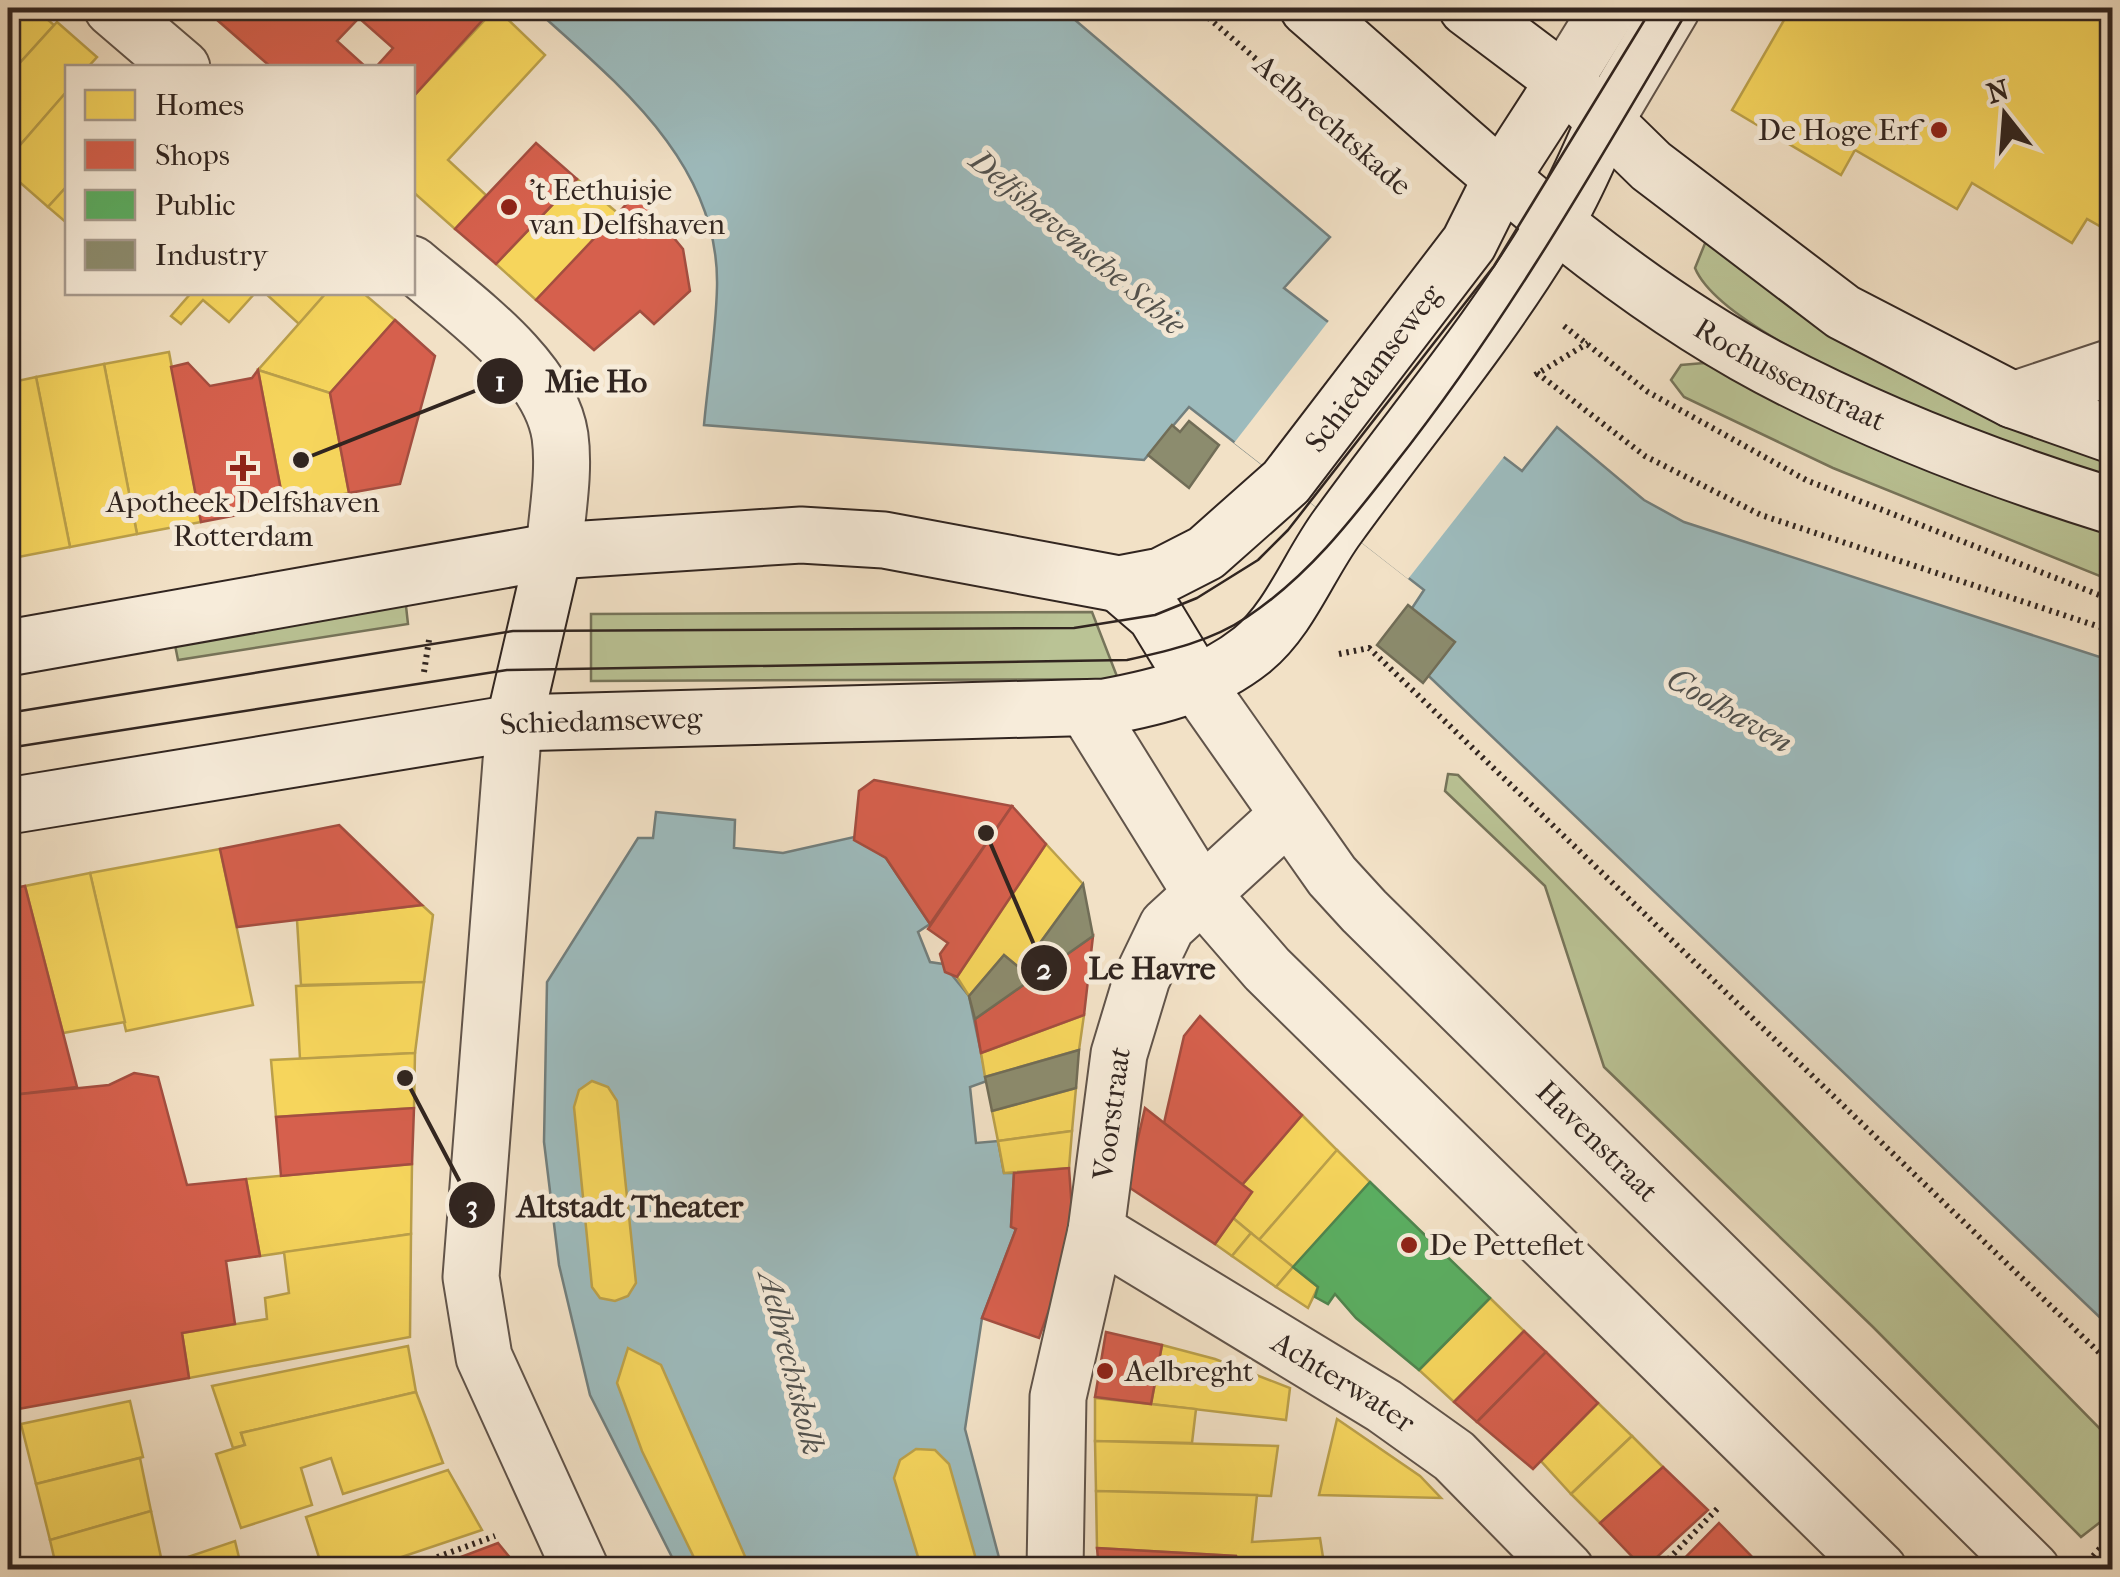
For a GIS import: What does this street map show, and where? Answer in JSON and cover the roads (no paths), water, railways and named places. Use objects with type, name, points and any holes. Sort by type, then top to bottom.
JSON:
[{"type":"street","points":[[112,8],[178,65]]},
{"type":"street","points":[[1308,8],[1502,178]]},
{"type":"street","points":[[1467,8],[1564,82],[1650,166],[1844,312],[1915,353],[2013,400],[2112,435]]},
{"type":"street","name":"Schiedamseweg","points":[[8,648],[554,551],[801,535],[902,542],[1119,584],[1161,576],[1206,553],[1286,482],[1469,243],[1502,178],[1609,8]]},
{"type":"street","name":"Schiedamseweg","points":[[8,806],[514,723],[1086,708],[1170,694],[1197,684],[1266,638],[1339,524],[1436,400],[1556,222],[1605,121],[1672,8]]},
{"type":"street","name":"Rochussenstraat","points":[[1502,178],[1696,323],[1768,366],[1978,460],[2112,506]]},
{"type":"street","points":[[415,267],[514,357],[550,403],[562,451],[554,551],[514,723],[471,1277],[484,1356],[581,1570]]},
{"type":"street","points":[[2013,400],[2112,367]]},
{"type":"street","points":[[1119,584],[1155,614],[1197,684]]},
{"type":"street","name":"Havenstraat","points":[[1197,684],[1288,815],[1364,910],[2032,1570]]},
{"type":"street","points":[[1086,708],[1201,894],[1266,970],[1879,1570]]},
{"type":"street","name":"Voorstraat","points":[[1096,1231],[1114,1082],[1142,978],[1168,926],[1288,815]]},
{"type":"street","points":[[1056,1570],[1058,1397],[1096,1231]]},
{"type":"street","name":"Achterwater","points":[[1096,1231],[1398,1416],[1454,1456],[1566,1570]]},
{"type":"water","points":[[534,8],[1061,8],[1330,237],[1284,288],[1522,471],[1557,427],[1644,500],[1684,522],[2112,661],[2112,1329],[1391,640],[1424,590],[1189,407],[1144,460],[704,425],[717,287],[713,242],[701,202],[658,129],[598,66]]},
{"type":"water","name":"Aelbrechtskolk","points":[[656,812],[735,820],[734,848],[783,853],[854,837],[886,858],[930,924],[918,932],[930,962],[943,964],[969,996],[987,1081],[970,1087],[976,1143],[998,1141],[1004,1173],[1014,1173],[1011,1226],[1016,1229],[982,1318],[965,1429],[1002,1569],[678,1569],[590,1395],[559,1265],[544,1142],[547,982],[638,838],[653,838]]},
{"type":"tram line","points":[[8,713],[513,631],[1074,628],[1155,615],[1197,598],[1258,560],[1288,530],[1494,266],[1652,8]]},
{"type":"tram line","points":[[8,748],[507,670],[1127,660],[1219,633],[1269,601],[1308,566],[1361,507],[1435,411],[1513,299],[1689,8]]},
{"type":"place","name":"De Hoge Erf","points":[[1939,130]]},
{"type":"place","name":"'t Eethuisje van Delfshaven","points":[[509,207]]},
{"type":"place","name":"Mie Ho","points":[[301,460]]},
{"type":"place","name":"Apotheek Delfshaven Rotterdam","points":[[243,468]]},
{"type":"place","name":"Le Havre","points":[[986,833]]},
{"type":"place","name":"Altstadt Theater","points":[[405,1078]]},
{"type":"place","name":"De Petteflet","points":[[1409,1245]]},
{"type":"place","name":"Aelbreght","points":[[1105,1371]]},
{"type":"water label","name":"Delfshavensche Schie","points":[[1078,242]]},
{"type":"water label","name":"Coolhaven","points":[[1730,710]]}]
